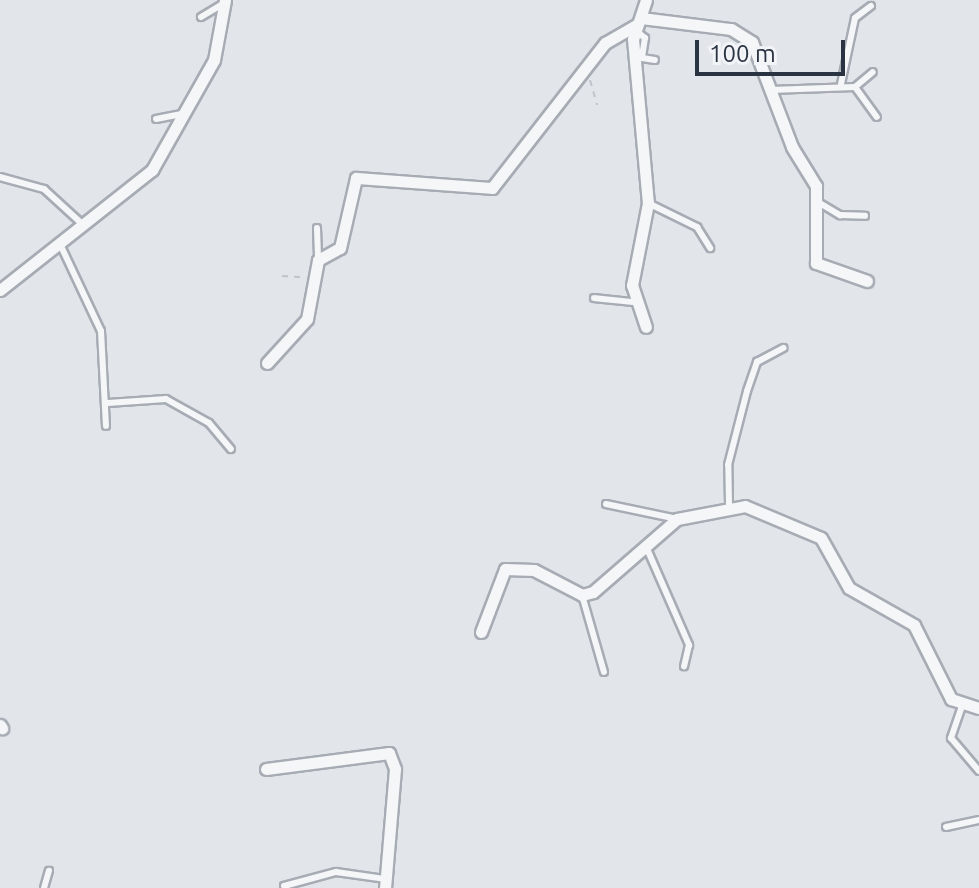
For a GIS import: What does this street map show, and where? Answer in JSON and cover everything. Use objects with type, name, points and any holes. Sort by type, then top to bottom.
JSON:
[{"type":"street","points":[[646,0],[638,24],[648,203],[633,302],[646,327]]},
{"type":"street","points":[[0,290],[79,221],[152,170],[214,60],[224,2]]},
{"type":"street","points":[[267,363],[307,319],[318,260],[340,248],[356,178],[492,188],[605,43],[638,24],[744,33],[818,202],[816,263],[867,281]]},
{"type":"street","points":[[481,632],[505,569],[552,575],[582,595],[648,551],[677,519],[729,504],[821,538],[849,588],[914,625],[939,681],[962,706],[979,708]]},
{"type":"street","points":[[266,769],[389,753],[395,769],[385,884]]},
{"type":"lane","points":[[201,17],[224,2]]},
{"type":"lane","points":[[841,84],[855,18],[871,6]]},
{"type":"lane","points":[[638,24],[645,38],[642,58],[655,60]]},
{"type":"lane","points":[[855,87],[873,72]]},
{"type":"lane","points":[[770,90],[841,84],[855,87],[877,117]]},
{"type":"lane","points":[[156,119],[182,114]]},
{"type":"lane","points":[[0,177],[44,189],[79,221]]},
{"type":"lane","points":[[818,202],[840,215],[865,216]]},
{"type":"lane","points":[[648,203],[697,227],[710,248]]},
{"type":"lane","points":[[317,228],[318,260]]},
{"type":"lane","points":[[58,241],[101,331],[108,403],[106,426]]},
{"type":"lane","points":[[594,298],[633,302]]},
{"type":"lane","points":[[729,504],[728,465],[757,362],[783,348]]},
{"type":"lane","points":[[108,403],[166,399],[209,423],[231,449]]},
{"type":"lane","points":[[606,504],[677,519]]},
{"type":"lane","points":[[648,551],[689,645],[684,666]]},
{"type":"lane","points":[[582,595],[604,672]]},
{"type":"lane","points":[[962,706],[951,738],[979,771]]},
{"type":"lane","points":[[946,827],[979,820]]},
{"type":"lane","points":[[44,888],[49,871]]},
{"type":"lane","points":[[284,886],[336,872],[385,884]]},
{"type":"path","points":[[586,68],[597,105]]},
{"type":"path","points":[[282,276],[313,277]]}]
